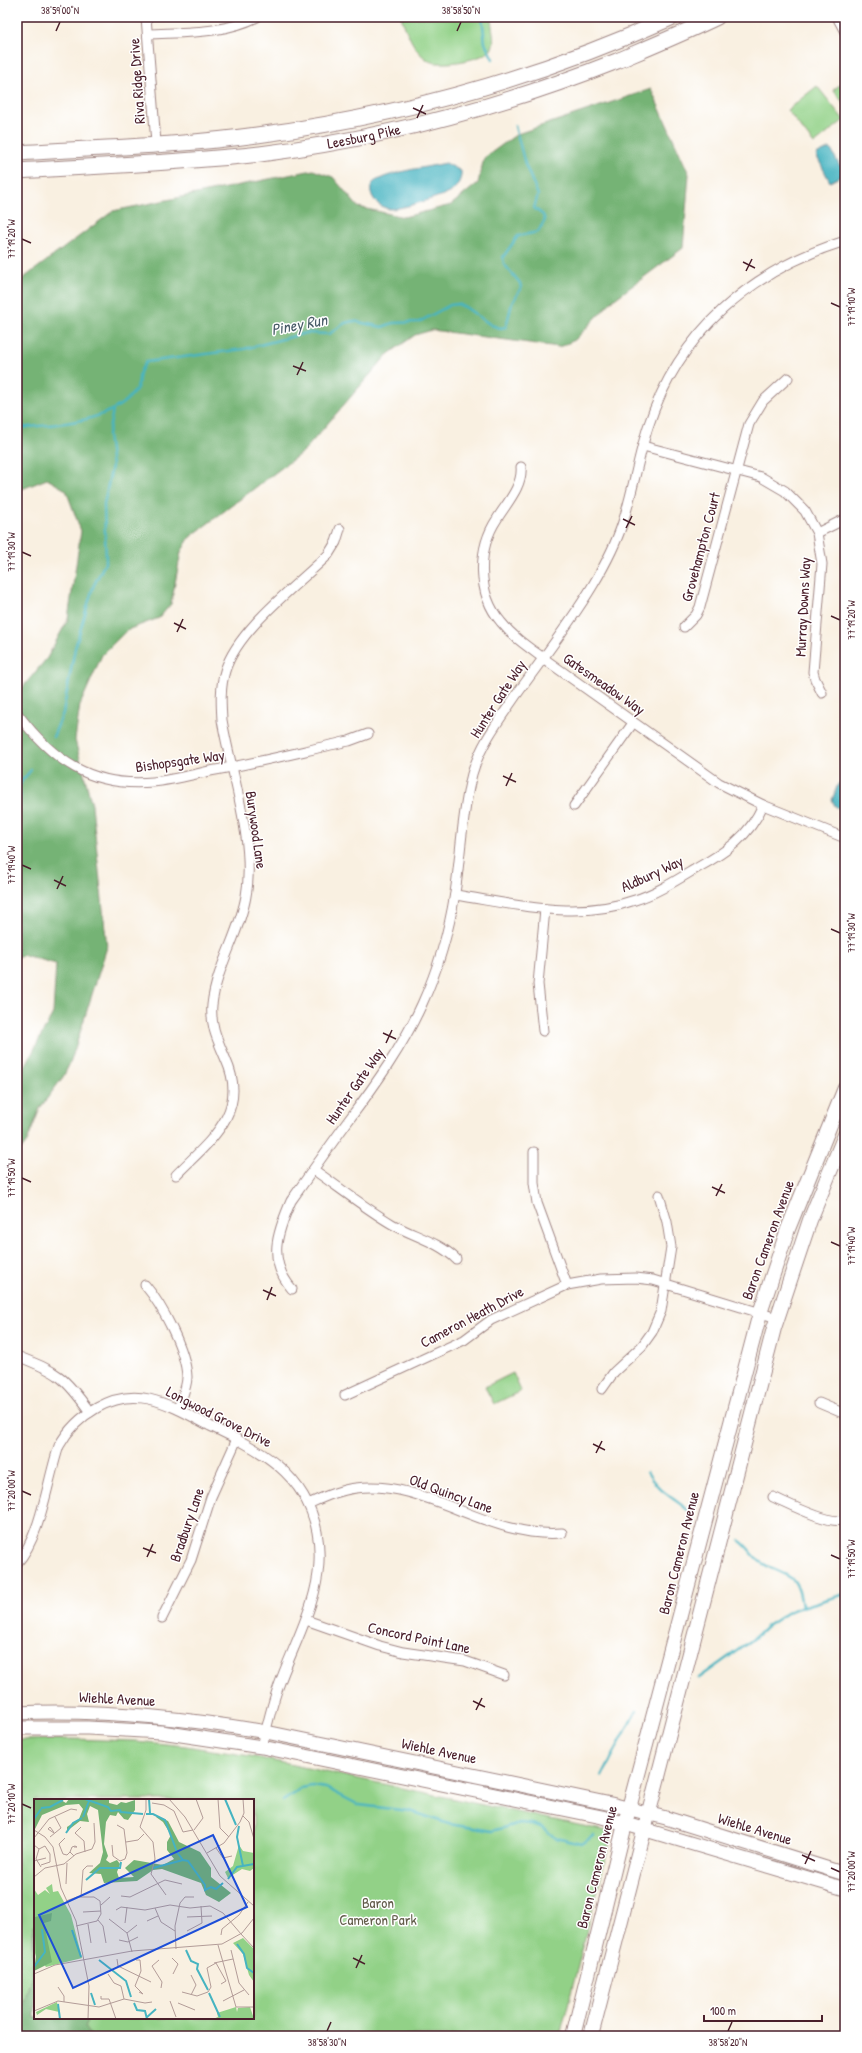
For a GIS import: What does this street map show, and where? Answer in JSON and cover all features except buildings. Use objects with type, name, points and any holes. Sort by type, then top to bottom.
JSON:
[{"type":"highway","name":"Leesburg Pike","points":[[17,153],[227,138],[283,132],[336,123],[432,103],[512,80],[632,35],[673,17]]},
{"type":"highway","name":"Leesburg Pike","points":[[17,171],[195,161],[261,154],[372,135],[483,108],[568,80],[660,43],[717,17]]},
{"type":"main road","name":"Baron Cameron Avenue","points":[[573,2036],[629,1808],[760,1312],[788,1229],[845,1088]]},
{"type":"main road","points":[[592,2036],[644,1828],[777,1318],[810,1220],[845,1135]]},
{"type":"main road","name":"Wiehle Avenue","points":[[17,1713],[58,1712],[137,1715],[219,1724],[266,1732],[629,1808],[845,1874]]},
{"type":"main road","name":"Wiehle Avenue","points":[[17,1728],[88,1728],[161,1732],[262,1747],[626,1823],[845,1889]]},
{"type":"street","name":"Riva Ridge Drive","points":[[146,17],[156,143]]},
{"type":"street","points":[[148,34],[218,30],[232,27],[257,17]]},
{"type":"street","points":[[837,17],[845,32]]},
{"type":"street","name":"Hunter Gate Way","points":[[292,1290],[282,1278],[276,1262],[277,1242],[282,1222],[291,1201],[369,1093],[408,1035],[436,970],[445,941],[455,895],[473,772],[485,740],[592,587],[611,554],[622,525],[654,409],[672,372],[698,335],[713,318],[732,301],[766,275],[805,255],[845,241]]},
{"type":"street","name":"Grovehampton Court","points":[[684,627],[696,615],[700,607],[746,433],[755,412],[763,401],[788,378]]},
{"type":"street","name":"Murray Downs Way","points":[[643,446],[761,477],[785,491],[805,511],[817,533],[822,569],[813,672],[822,693]]},
{"type":"street","name":"Gatesmeadow Way","points":[[521,467],[519,481],[495,522],[487,540],[483,556],[483,576],[488,601],[500,621],[514,637],[542,658],[719,783],[763,805],[845,838]]},
{"type":"street","points":[[817,533],[845,519]]},
{"type":"street","name":"Burywood Lane","points":[[176,1175],[213,1139],[221,1129],[228,1113],[232,1096],[230,1073],[214,1032],[211,1012],[212,1001],[220,973],[243,912],[248,876],[247,848],[222,720],[222,684],[230,658],[245,634],[328,555],[336,542],[340,529]]},
{"type":"street","name":"Bishopsgate Way","points":[[17,713],[35,737],[57,756],[74,767],[105,779],[127,782],[154,782],[232,767],[349,741],[368,734]]},
{"type":"street","points":[[574,806],[633,723]]},
{"type":"street","name":"Aldbury Way","points":[[455,895],[545,909],[567,910],[601,908],[635,900],[657,891],[733,846],[751,828],[763,805]]},
{"type":"street","points":[[543,1031],[538,984],[545,909]]},
{"type":"street","points":[[534,1152],[534,1183],[537,1202],[567,1284]]},
{"type":"street","points":[[314,1170],[387,1221],[412,1235],[448,1250],[456,1259]]},
{"type":"street","points":[[602,1389],[614,1372],[642,1346],[652,1332],[660,1311],[671,1247],[668,1222],[659,1195]]},
{"type":"street","name":"Cameron Heath Drive","points":[[345,1395],[464,1340],[491,1320],[567,1284],[601,1279],[636,1278],[665,1282],[777,1318]]},
{"type":"street","points":[[145,1285],[159,1304],[177,1340],[186,1363],[186,1385],[178,1409]]},
{"type":"street","points":[[17,1356],[37,1363],[58,1374],[70,1385],[90,1412]]},
{"type":"street","name":"Longwood Grove Drive","points":[[17,1563],[27,1549],[35,1528],[59,1446],[72,1428],[90,1412],[112,1401],[136,1397],[160,1402],[178,1409],[260,1451],[285,1471],[295,1483],[308,1504],[317,1530],[320,1561],[314,1594],[306,1620],[277,1689],[262,1747]]},
{"type":"street","points":[[819,1403],[845,1414]]},
{"type":"street","name":"Bradbury Lane","points":[[162,1618],[191,1560],[211,1497],[237,1439]]},
{"type":"street","name":"Old Quincy Lane","points":[[308,1504],[342,1491],[372,1487],[389,1488],[421,1496],[496,1525],[524,1532],[562,1533]]},
{"type":"street","points":[[773,1497],[831,1521],[842,1521],[845,1519]]},
{"type":"street","name":"Concord Point Lane","points":[[306,1620],[380,1646],[403,1652],[465,1661],[504,1675]]},
{"type":"green space","points":[[401,17],[491,17],[493,36],[492,48],[488,52],[473,59],[452,63],[434,63],[423,57],[415,47],[408,35]]},
{"type":"green space","points":[[845,81],[845,105],[833,90]]},
{"type":"green space","points":[[817,86],[844,120],[814,144],[787,110]]},
{"type":"green space","points":[[651,89],[689,174],[683,248],[612,301],[575,340],[559,347],[432,330],[415,335],[387,355],[304,451],[190,537],[181,552],[171,604],[159,618],[127,630],[102,655],[80,705],[75,740],[92,805],[107,947],[71,1061],[63,1077],[40,1108],[27,1142],[17,1155],[17,1082],[53,1013],[56,964],[24,955],[17,958],[17,694],[47,658],[68,619],[81,531],[66,490],[47,479],[17,491],[17,283],[113,211],[313,170],[333,177],[358,207],[404,217],[451,205],[478,183],[484,158],[517,134]]},
{"type":"green space","points":[[513,1373],[521,1391],[494,1404],[485,1387]]},
{"type":"green space","name":"Baron Cameron Park","points":[[72,1739],[136,1741],[186,1746],[250,1756],[607,1831],[610,1836],[610,1841],[560,2036],[17,2036],[17,1740]]},
{"type":"green space","points":[[33,1925],[34,2019],[89,2019],[85,2027],[91,2036],[17,2036],[17,2028],[33,1970]]},
{"type":"water","points":[[830,148],[840,166],[845,164],[845,174],[830,182],[816,155]]},
{"type":"water","points":[[446,163],[461,171],[461,177],[458,183],[450,193],[412,205],[391,209],[380,205],[373,197],[371,187],[377,180],[402,172]]},
{"type":"water","points":[[845,778],[845,813],[835,806],[832,800],[838,784]]},
{"type":"waterway","name":"Piney Run","points":[[482,17],[485,43],[493,59]]},
{"type":"waterway","name":"Piney Run","points":[[17,428],[64,423],[111,411],[124,403],[136,390],[140,372],[146,362],[244,349],[306,333],[329,334],[345,323],[353,321],[382,327],[393,323],[419,322],[450,305],[458,304],[465,307],[491,325],[500,328],[506,327],[512,303],[521,288],[520,283],[504,264],[503,257],[518,236],[538,232],[545,220],[543,215],[534,208],[538,195],[525,164],[515,126]]},
{"type":"waterway","points":[[53,737],[63,713],[75,648],[93,587],[106,561],[104,504],[112,466],[108,435],[113,410]]},
{"type":"waterway","points":[[17,826],[20,796],[19,788],[21,782],[31,770]]},
{"type":"waterway","points":[[647,1472],[657,1486],[693,1515]]},
{"type":"waterway","points":[[740,1541],[762,1563],[785,1574],[794,1581],[800,1595],[802,1607]]},
{"type":"waterway","points":[[699,1678],[752,1640],[767,1626],[792,1610],[845,1594]]},
{"type":"waterway","points":[[602,1776],[636,1711]]},
{"type":"waterway","points":[[283,1801],[301,1788],[312,1786],[326,1788],[359,1805],[410,1811],[449,1824],[492,1831],[520,1823],[532,1824],[541,1827],[556,1838],[582,1844],[593,1836]]}]
